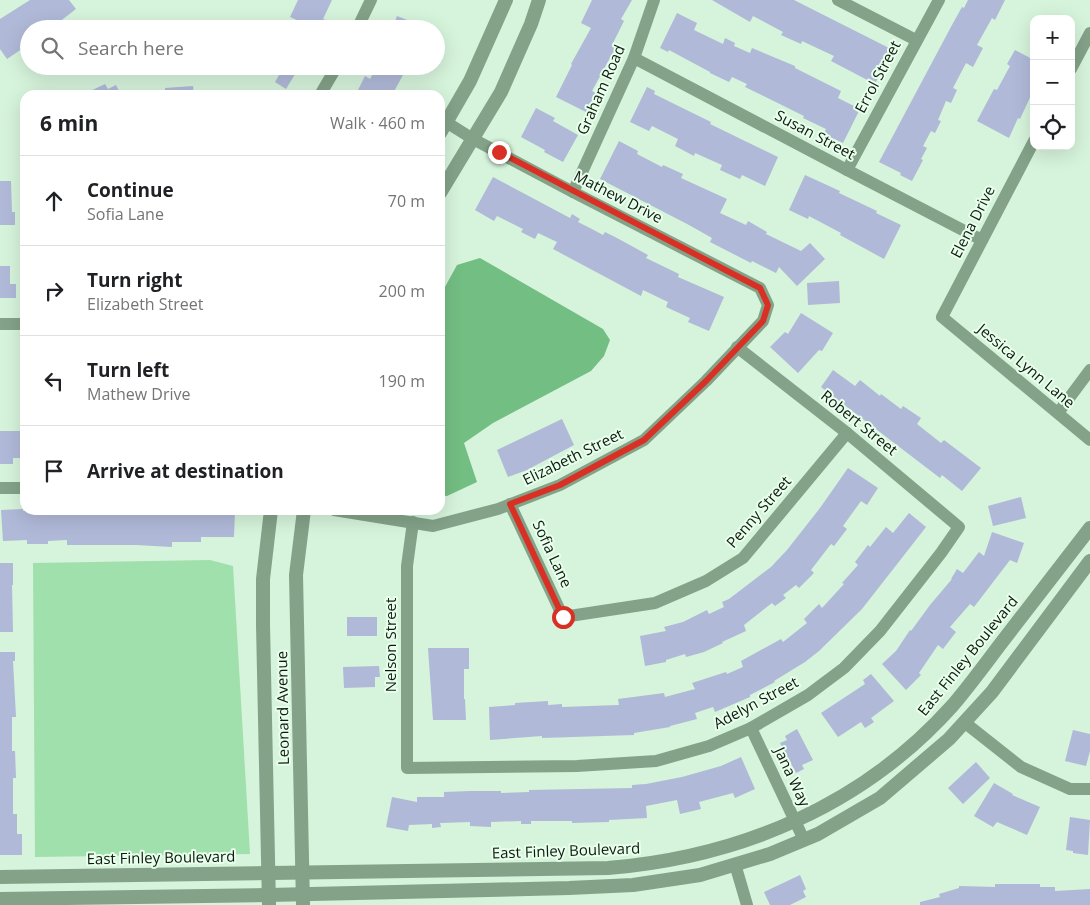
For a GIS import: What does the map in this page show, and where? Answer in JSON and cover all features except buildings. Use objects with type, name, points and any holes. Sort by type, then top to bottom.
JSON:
[{"type":"street","points":[[361,20],[371,0]]},
{"type":"street","points":[[445,124],[470,82],[506,0]]},
{"type":"street","points":[[445,185],[501,92],[531,24],[539,0]]},
{"type":"street","name":"Graham Road","points":[[573,192],[634,58],[654,0]]},
{"type":"street","points":[[838,0],[916,40]]},
{"type":"street","name":"Errol Street","points":[[847,170],[939,0]]},
{"type":"street","points":[[1075,61],[1090,33]]},
{"type":"street","name":"Susan Street","points":[[634,58],[982,240]]},
{"type":"street","points":[[323,90],[332,75]]},
{"type":"street","name":"Mathew Drive","points":[[445,128],[473,139],[760,288],[768,305]]},
{"type":"street","name":"Elena Drive","points":[[942,318],[1030,149]]},
{"type":"street","name":"Elizabeth Street","points":[[367,515],[433,526],[498,510],[560,485],[644,440],[706,381],[763,321],[768,305]]},
{"type":"street","name":"Jessica Lynn Lane","points":[[942,318],[1090,440]]},
{"type":"street","points":[[0,324],[20,324]]},
{"type":"street","name":"Robert Street","points":[[737,347],[847,433],[959,527]]},
{"type":"street","points":[[1058,413],[1090,370]]},
{"type":"street","name":"Penny Street","points":[[563,617],[655,602],[706,581],[743,558],[847,433]]},
{"type":"street","points":[[0,488],[20,488]]},
{"type":"street","name":"Sofia Lane","points":[[510,504],[563,617]]},
{"type":"street","name":"Leonard Avenue","points":[[269,900],[263,579],[270,515]]},
{"type":"street","name":"Leonard Avenue","points":[[303,515],[296,575],[303,899]]},
{"type":"street","name":"Nelson Street","points":[[406,768],[407,566],[413,522]]},
{"type":"street","name":"Adelyn Street","points":[[406,768],[577,766],[656,761],[709,746],[751,728],[808,695],[844,668],[880,631],[959,527]]},
{"type":"street","name":"East Finley Boulevard","points":[[0,877],[585,869],[630,866],[700,854],[754,838],[795,822],[832,803],[882,770],[910,746],[964,692],[1090,528]]},
{"type":"street","points":[[0,899],[269,900],[633,885],[700,875],[770,854],[818,834],[880,798],[949,739],[992,692],[1090,561]]},
{"type":"street","points":[[964,722],[1021,767],[1070,789],[1090,789]]},
{"type":"street","name":"Jana Way","points":[[751,728],[804,840]]},
{"type":"street","points":[[735,864],[747,905]]},
{"type":"shaded area","points":[[480,258],[603,329],[610,340],[604,356],[591,371],[493,423],[464,443],[477,482],[445,496],[445,287],[457,265]]},
{"type":"shaded area","points":[[210,560],[233,566],[250,854],[35,857],[33,563]]},
{"type":"route","points":[[499,152],[760,288],[768,305],[763,321],[706,381],[644,440],[560,485],[510,504],[563,617]]}]
